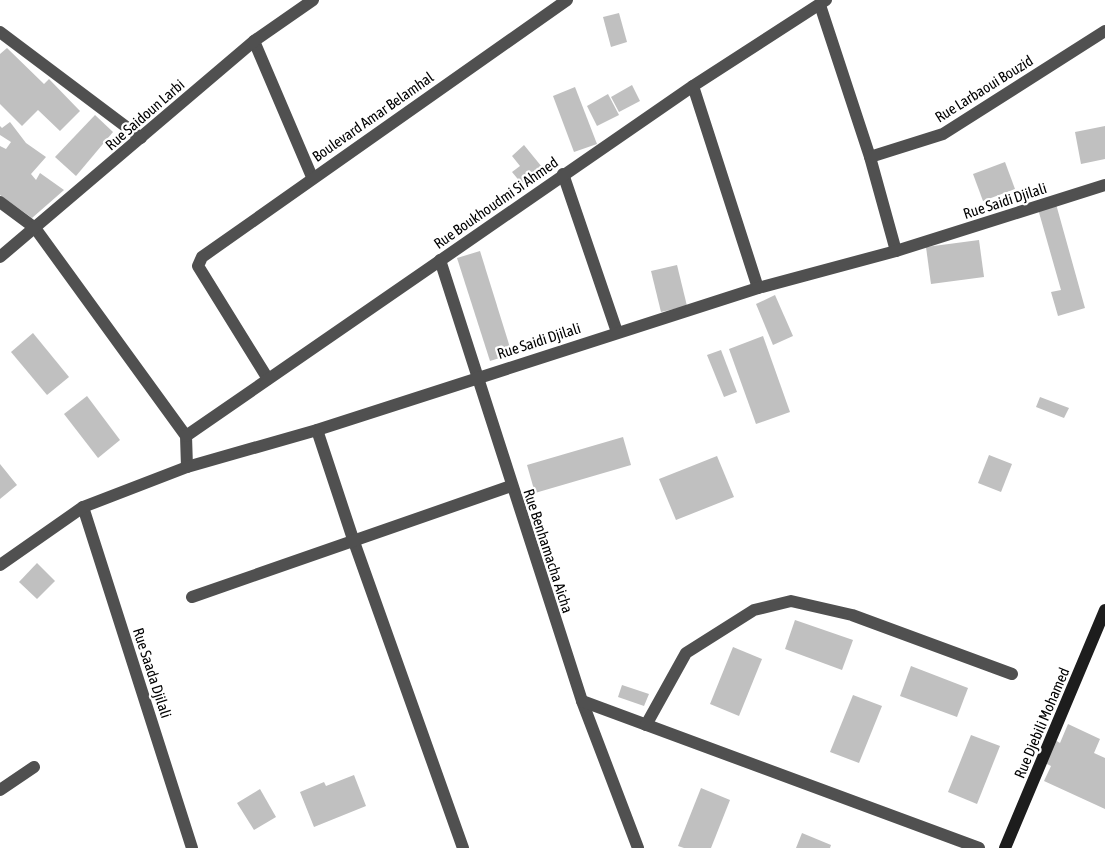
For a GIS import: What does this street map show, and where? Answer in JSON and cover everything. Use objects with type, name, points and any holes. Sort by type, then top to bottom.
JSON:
[{"type":"main road","name":"Rue Djebili Mohamed","points":[[1005,848],[1105,610]]},
{"type":"street","name":"Rue Saidoun Larbi","points":[[0,257],[254,41],[313,0]]},
{"type":"street","name":"Boulevard Amar Belamhal","points":[[268,379],[198,267],[199,261],[312,177],[567,0]]},
{"type":"street","points":[[823,2],[896,251]]},
{"type":"street","name":"Rue Boukhoudmi Si Ahmed","points":[[186,436],[563,174],[823,2]]},
{"type":"street","name":"Rue Larbaoui Bouzid","points":[[870,157],[943,134],[1105,31]]},
{"type":"street","points":[[0,32],[141,138]]},
{"type":"street","points":[[254,41],[312,177]]},
{"type":"street","points":[[693,86],[758,288]]},
{"type":"street","points":[[563,174],[617,332]]},
{"type":"street","name":"Rue Saidi Djilali","points":[[0,565],[83,507],[187,467],[317,430],[758,288],[896,251],[1105,185]]},
{"type":"street","points":[[0,202],[35,228],[186,436],[187,467]]},
{"type":"street","name":"Rue Benhamacha Aicha","points":[[440,260],[582,701],[638,848]]},
{"type":"street","points":[[317,430],[352,539],[463,848]]},
{"type":"street","points":[[192,597],[352,539],[512,486]]},
{"type":"street","name":"Rue Saada Djilali","points":[[83,507],[192,848]]},
{"type":"street","points":[[646,725],[686,653],[754,610],[791,601],[852,615],[1012,674]]},
{"type":"street","points":[[582,701],[979,848]]},
{"type":"street","points":[[0,790],[34,766]]},
{"type":"building","points":[[619,13],[627,42],[611,47],[603,17]]},
{"type":"building","points":[[7,48],[44,84],[49,79],[80,111],[60,131],[38,110],[22,126],[0,104],[0,54]]},
{"type":"building","points":[[632,85],[640,101],[619,112],[611,97]]},
{"type":"building","points":[[575,87],[597,144],[574,152],[553,96]]},
{"type":"building","points":[[608,94],[619,115],[597,126],[587,106]]},
{"type":"building","points":[[95,115],[113,132],[76,176],[55,157]]},
{"type":"building","points":[[10,122],[26,143],[46,157],[31,174],[36,180],[40,173],[64,190],[32,218],[0,195],[0,146],[6,149],[11,142],[0,135],[0,126],[2,128]]},
{"type":"building","points":[[1105,126],[1105,159],[1081,164],[1075,132]]},
{"type":"building","points":[[524,145],[546,172],[526,189],[512,172],[520,166],[512,156]]},
{"type":"building","points":[[1005,162],[1015,189],[983,201],[973,174]]},
{"type":"building","points":[[1056,204],[1085,308],[1058,316],[1051,292],[1061,290],[1038,209]]},
{"type":"building","points":[[979,240],[984,277],[931,284],[926,247]]},
{"type":"building","points":[[480,251],[512,354],[490,361],[457,258]]},
{"type":"building","points":[[677,265],[687,306],[661,312],[651,271]]},
{"type":"building","points":[[775,295],[793,336],[773,345],[756,304]]},
{"type":"building","points":[[33,333],[69,377],[47,395],[11,352]]},
{"type":"building","points":[[763,336],[790,412],[756,424],[729,349]]},
{"type":"building","points":[[721,350],[737,392],[724,397],[707,355]]},
{"type":"building","points":[[87,396],[120,440],[98,458],[64,414]]},
{"type":"building","points":[[1040,397],[1069,408],[1064,418],[1036,407]]},
{"type":"building","points":[[623,437],[631,465],[535,493],[527,465]]},
{"type":"building","points":[[989,455],[1012,464],[1001,492],[978,483]]},
{"type":"building","points":[[717,456],[734,497],[676,520],[659,479]]},
{"type":"building","points":[[0,464],[17,485],[0,499]]},
{"type":"building","points":[[37,563],[55,581],[37,599],[19,582]]},
{"type":"building","points":[[795,620],[853,640],[842,670],[785,649]]},
{"type":"building","points":[[733,647],[762,659],[739,716],[710,704]]},
{"type":"building","points":[[911,666],[968,688],[957,717],[900,696]]},
{"type":"building","points":[[622,685],[649,694],[644,706],[618,697]]},
{"type":"building","points":[[853,695],[882,706],[859,763],[830,752]]},
{"type":"building","points":[[1068,724],[1100,739],[1094,753],[1105,758],[1105,809],[1044,781],[1051,766],[1045,763],[1055,740],[1060,743]]},
{"type":"building","points":[[971,735],[1000,746],[977,804],[948,792]]},
{"type":"building","points":[[354,775],[366,806],[314,827],[300,792],[324,782],[326,786]]},
{"type":"building","points":[[701,788],[730,800],[711,848],[678,846]]},
{"type":"building","points":[[260,789],[276,817],[254,830],[237,803]]},
{"type":"building","points":[[802,833],[831,845],[830,848],[796,848]]}]
